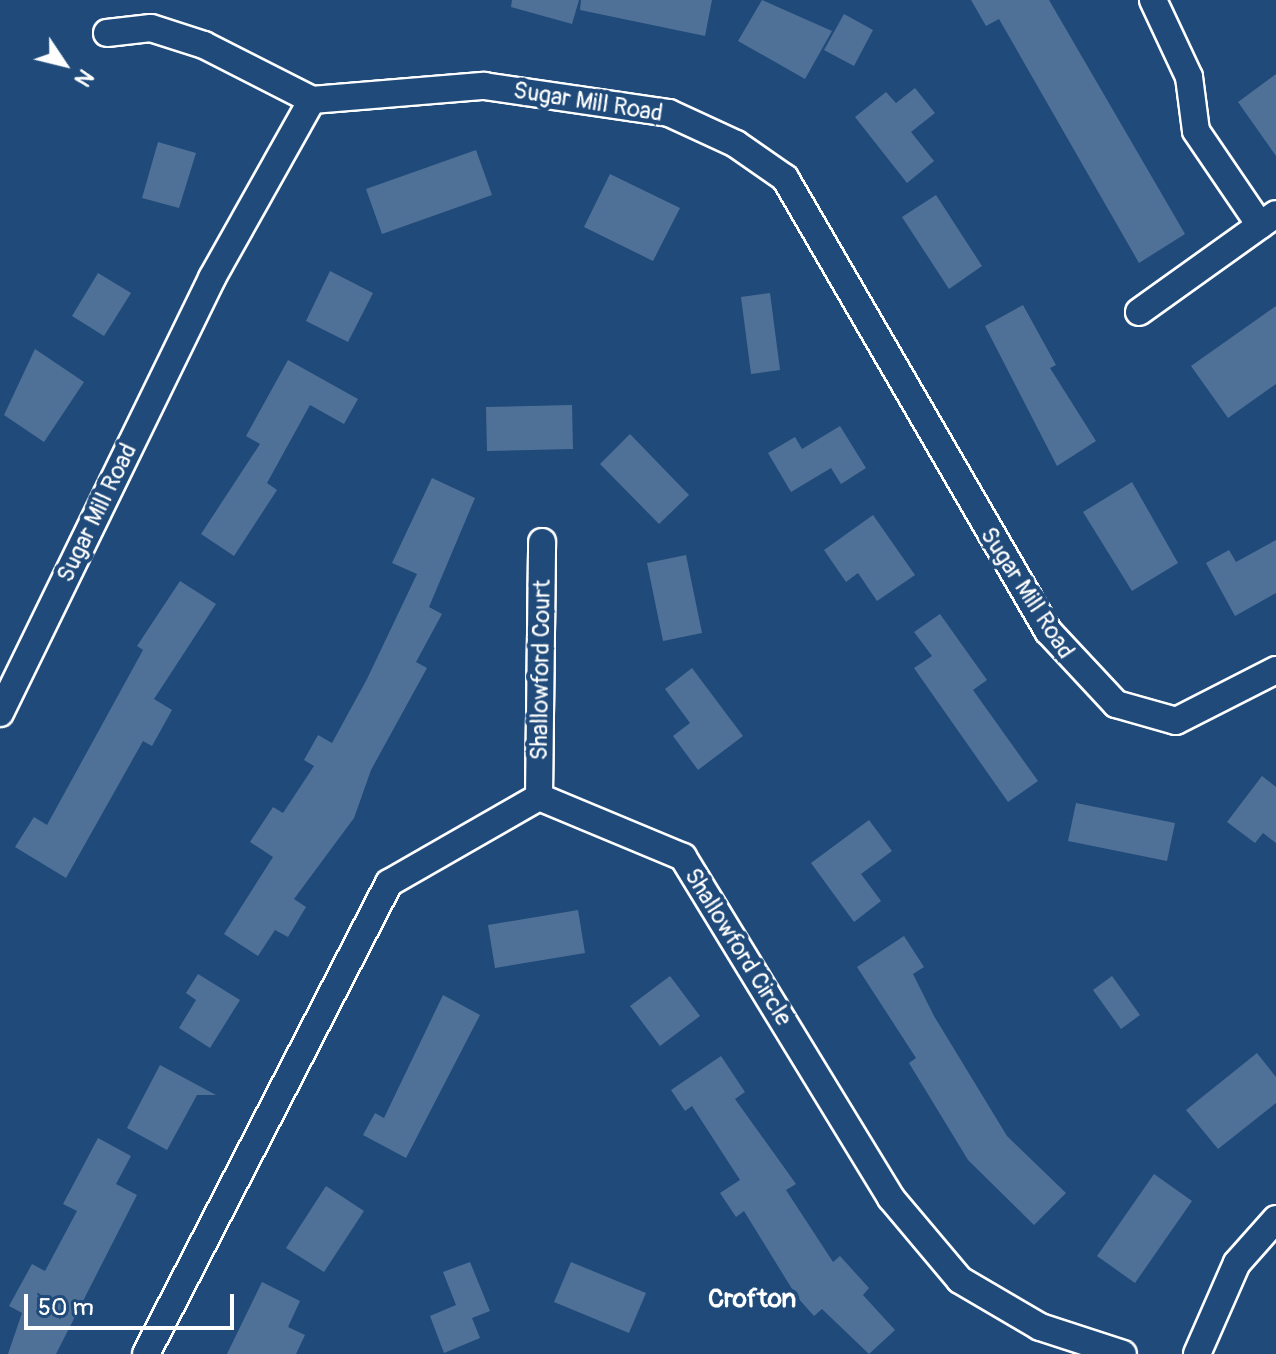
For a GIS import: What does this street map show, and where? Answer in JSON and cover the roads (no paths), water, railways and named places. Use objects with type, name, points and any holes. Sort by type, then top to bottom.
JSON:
[{"type":"street","points":[[1139,312],[1268,220],[1196,131],[1189,77],[1153,0]]},
{"type":"street","points":[[107,33],[151,28],[204,45],[312,100]]},
{"type":"street","name":"Sugar Mill Road","points":[[0,713],[212,278],[312,100],[484,86],[669,113],[736,144],[785,178],[912,405],[1073,666],[1116,704],[1176,721],[1276,670]]},
{"type":"street","name":"Shallowford Court","points":[[539,797],[542,542]]},
{"type":"street","points":[[146,1354],[389,883],[539,797]]},
{"type":"street","name":"Shallowford Circle","points":[[539,797],[683,857],[891,1198],[960,1280],[1040,1327],[1123,1354]]},
{"type":"street","points":[[1197,1354],[1237,1263],[1276,1219]]},
{"type":"district","name":"Crofton","points":[[752,1300]]}]
